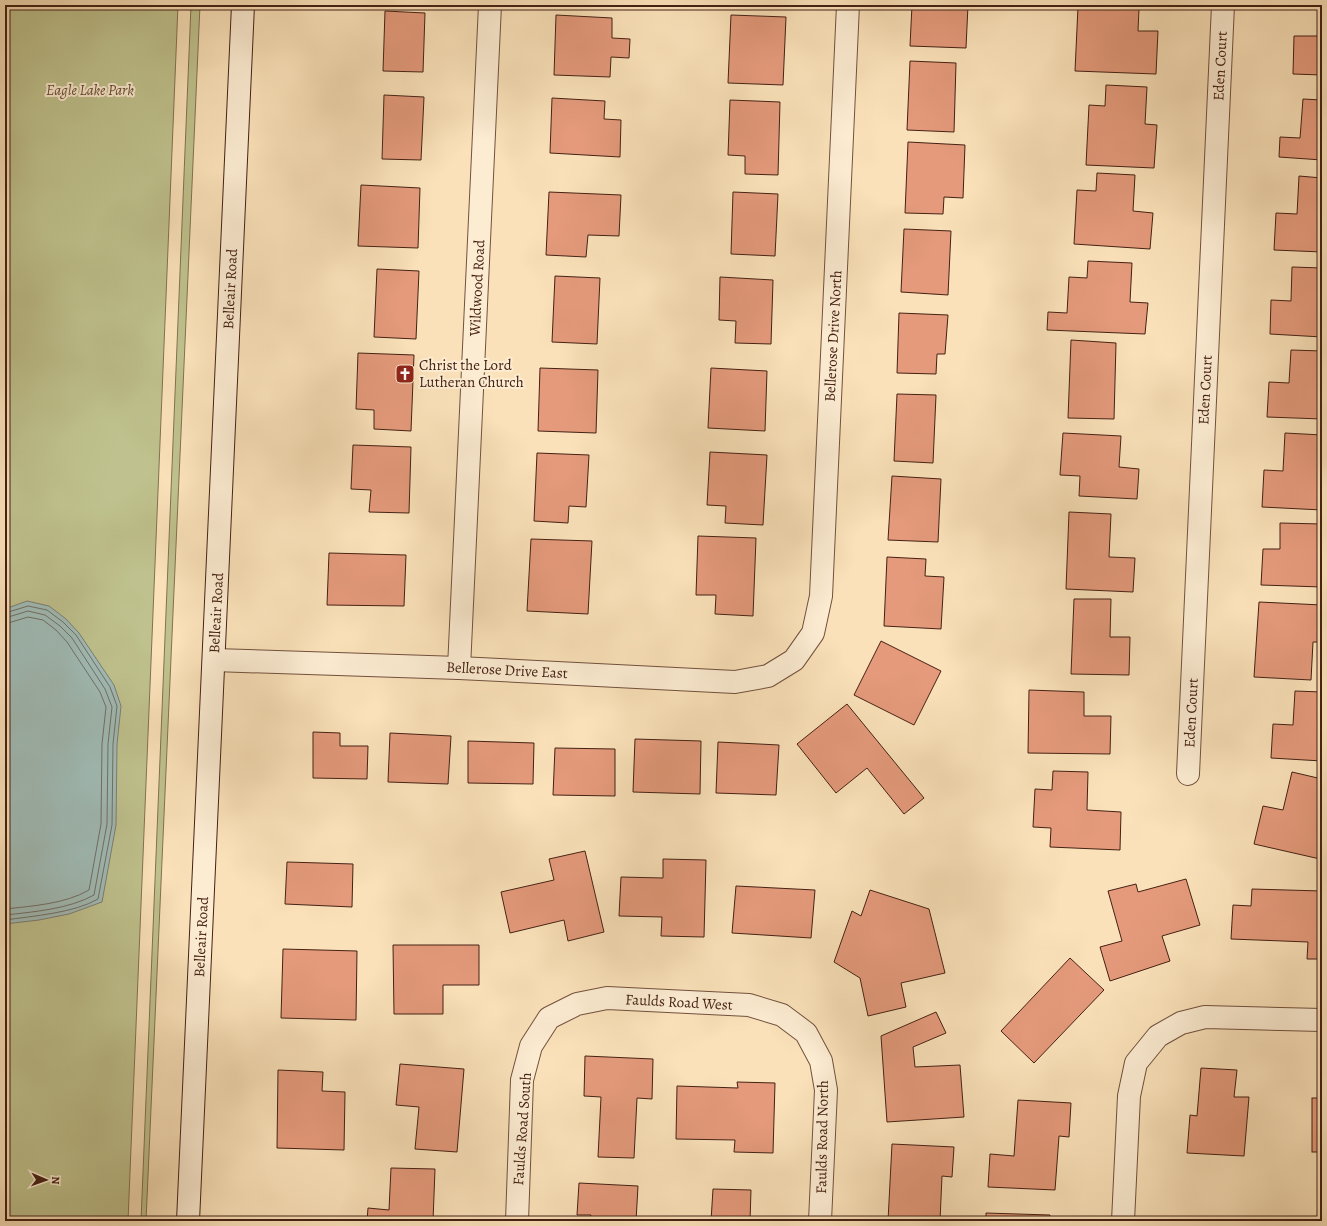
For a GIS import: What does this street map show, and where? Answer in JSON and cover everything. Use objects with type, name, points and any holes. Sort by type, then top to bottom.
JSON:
[{"type":"street","name":"Belleair Road","points":[[188,1221],[243,5]]},
{"type":"street","name":"Wildwood Road","points":[[459,668],[490,5]]},
{"type":"street","name":"Bellerose Drive North","points":[[794,660],[813,633],[821,596],[848,5]]},
{"type":"street","name":"Eden Court","points":[[1188,774],[1222,5]]},
{"type":"street","name":"Bellerose Drive East","points":[[214,660],[459,668],[736,682],[768,676],[794,660]]},
{"type":"street","name":"Faulds Road West","points":[[549,1018],[577,1004],[607,998],[749,1005],[782,1015],[806,1033]]},
{"type":"street","points":[[1123,1221],[1129,1096],[1136,1063],[1158,1036],[1181,1023],[1205,1017],[1322,1020]]},
{"type":"street","name":"Faulds Road South","points":[[517,1221],[522,1080],[531,1046],[549,1018]]},
{"type":"street","name":"Faulds Road North","points":[[806,1033],[822,1061],[826,1090],[820,1221]]},
{"type":"green space","name":"Eagle Lake Park","points":[[5,5],[178,5],[128,1221],[5,1221]]},
{"type":"green space","points":[[191,5],[200,5],[146,1221],[141,1221]]},
{"type":"water","points":[[27,601],[49,606],[66,619],[79,633],[114,685],[121,706],[117,744],[116,825],[102,902],[69,914],[39,920],[5,924],[5,609]]},
{"type":"building","points":[[912,5],[968,5],[966,48],[910,46]]},
{"type":"building","points":[[1078,7],[1139,9],[1138,31],[1158,31],[1156,74],[1075,71]]},
{"type":"building","points":[[385,11],[425,13],[423,72],[383,71]]},
{"type":"building","points":[[1319,11],[1322,11],[1322,75],[1293,74],[1294,36],[1318,36]]},
{"type":"building","points":[[556,15],[612,18],[612,38],[630,39],[629,58],[611,57],[610,77],[554,75]]},
{"type":"building","points":[[731,15],[786,17],[783,85],[728,83]]},
{"type":"building","points":[[910,61],[956,63],[954,132],[907,130]]},
{"type":"building","points":[[1106,85],[1147,87],[1145,124],[1157,125],[1154,168],[1086,165],[1089,105],[1105,106]]},
{"type":"building","points":[[384,95],[424,97],[421,160],[382,159]]},
{"type":"building","points":[[552,98],[605,101],[604,119],[621,120],[620,157],[550,153]]},
{"type":"building","points":[[1303,99],[1322,100],[1322,160],[1279,157],[1280,137],[1300,138]]},
{"type":"building","points":[[730,100],[780,102],[778,175],[745,174],[745,156],[728,155]]},
{"type":"building","points":[[908,142],[965,145],[963,198],[944,197],[943,214],[905,213]]},
{"type":"building","points":[[1097,173],[1135,175],[1133,211],[1153,213],[1150,249],[1074,244],[1077,190],[1096,191]]},
{"type":"building","points":[[1299,176],[1322,178],[1322,252],[1274,250],[1276,213],[1297,214]]},
{"type":"building","points":[[361,185],[420,188],[418,248],[358,246]]},
{"type":"building","points":[[549,192],[621,195],[619,236],[588,235],[586,257],[546,255]]},
{"type":"building","points":[[733,192],[778,194],[775,256],[731,254]]},
{"type":"building","points":[[904,229],[951,231],[948,295],[901,292]]},
{"type":"building","points":[[1088,261],[1132,263],[1130,302],[1148,303],[1145,334],[1047,330],[1048,312],[1067,313],[1069,277],[1087,278]]},
{"type":"building","points":[[1292,267],[1322,268],[1322,337],[1270,334],[1271,300],[1291,301]]},
{"type":"building","points":[[377,269],[419,271],[416,339],[374,337]]},
{"type":"building","points":[[555,276],[600,278],[597,344],[552,342]]},
{"type":"building","points":[[720,277],[773,280],[771,344],[735,343],[736,321],[719,320]]},
{"type":"building","points":[[899,313],[948,315],[945,354],[937,354],[936,374],[897,373]]},
{"type":"building","points":[[1071,340],[1116,343],[1114,419],[1068,418]]},
{"type":"building","points":[[1291,350],[1322,351],[1322,419],[1267,417],[1269,382],[1289,383]]},
{"type":"building","points":[[358,353],[414,355],[411,431],[374,429],[374,410],[356,409]]},
{"type":"building","points":[[540,368],[598,370],[596,433],[538,431]]},
{"type":"building","points":[[711,368],[767,371],[765,431],[708,428]]},
{"type":"building","points":[[897,394],[936,395],[933,463],[894,461]]},
{"type":"building","points":[[1063,433],[1121,436],[1119,467],[1139,469],[1137,499],[1079,496],[1080,476],[1060,475]]},
{"type":"building","points":[[1285,433],[1322,435],[1322,510],[1262,507],[1264,470],[1283,471]]},
{"type":"building","points":[[353,445],[411,447],[409,513],[369,512],[371,490],[351,489]]},
{"type":"building","points":[[710,452],[767,455],[763,525],[725,523],[726,506],[707,505]]},
{"type":"building","points":[[537,453],[589,455],[586,507],[569,506],[568,523],[534,521]]},
{"type":"building","points":[[892,476],[941,479],[938,542],[888,540]]},
{"type":"building","points":[[1069,512],[1111,514],[1109,557],[1135,558],[1133,592],[1066,589]]},
{"type":"building","points":[[1280,523],[1322,524],[1322,587],[1261,585],[1263,549],[1280,549]]},
{"type":"building","points":[[698,536],[756,538],[753,616],[715,614],[716,595],[696,595]]},
{"type":"building","points":[[531,539],[592,541],[588,614],[527,611]]},
{"type":"building","points":[[329,553],[406,555],[404,606],[327,605]]},
{"type":"building","points":[[887,557],[926,559],[925,576],[944,577],[941,629],[884,626]]},
{"type":"building","points":[[1074,599],[1111,599],[1110,637],[1130,637],[1129,675],[1071,674]]},
{"type":"building","points":[[1259,602],[1322,605],[1322,642],[1313,642],[1311,680],[1254,677]]},
{"type":"building","points":[[881,641],[941,671],[914,725],[854,695]]},
{"type":"building","points":[[1029,690],[1084,692],[1084,716],[1111,716],[1110,754],[1028,753]]},
{"type":"building","points":[[1295,691],[1322,692],[1322,761],[1271,758],[1273,724],[1293,725]]},
{"type":"building","points":[[847,704],[924,798],[904,814],[867,768],[836,793],[797,744]]},
{"type":"building","points":[[313,732],[340,733],[340,746],[368,746],[367,779],[313,778]]},
{"type":"building","points":[[390,733],[451,736],[448,784],[388,782]]},
{"type":"building","points":[[635,739],[701,741],[700,794],[633,792]]},
{"type":"building","points":[[468,741],[534,743],[533,784],[468,783]]},
{"type":"building","points":[[718,742],[779,745],[776,795],[716,793]]},
{"type":"building","points":[[555,748],[615,749],[615,796],[553,795]]},
{"type":"building","points":[[1053,771],[1088,772],[1087,810],[1121,812],[1120,850],[1050,847],[1051,828],[1033,827],[1035,789],[1052,790]]},
{"type":"building","points":[[1292,772],[1322,779],[1322,852],[1320,859],[1254,844],[1263,806],[1283,810]]},
{"type":"building","points":[[585,851],[604,932],[568,941],[564,920],[510,933],[501,892],[554,880],[549,859]]},
{"type":"building","points":[[663,859],[706,860],[704,937],[661,936],[662,917],[619,916],[621,877],[663,878]]},
{"type":"building","points":[[287,862],[353,864],[352,907],[285,904]]},
{"type":"building","points":[[1186,879],[1200,925],[1162,936],[1170,961],[1110,981],[1100,947],[1122,941],[1108,891],[1136,884],[1138,892]]},
{"type":"building","points":[[736,886],[815,890],[811,938],[732,933]]},
{"type":"building","points":[[1252,889],[1322,891],[1322,959],[1307,959],[1308,942],[1231,939],[1233,905],[1251,906]]},
{"type":"building","points":[[870,890],[929,909],[945,973],[901,983],[906,1007],[868,1016],[860,978],[834,962],[852,911],[861,916]]},
{"type":"building","points":[[393,945],[479,945],[479,985],[443,985],[443,1014],[394,1014]]},
{"type":"building","points":[[283,949],[357,951],[356,1020],[281,1018]]},
{"type":"building","points":[[1070,958],[1104,990],[1034,1063],[1001,1031]]},
{"type":"building","points":[[936,1012],[946,1033],[913,1047],[915,1067],[960,1065],[964,1117],[887,1122],[881,1036]]},
{"type":"building","points":[[585,1056],[653,1059],[652,1099],[637,1098],[634,1158],[598,1157],[601,1097],[584,1096]]},
{"type":"building","points":[[400,1064],[464,1069],[457,1152],[415,1149],[419,1107],[396,1105]]},
{"type":"building","points":[[1201,1068],[1237,1070],[1234,1097],[1249,1097],[1244,1156],[1187,1153],[1190,1115],[1197,1116]]},
{"type":"building","points":[[278,1070],[323,1072],[322,1091],[345,1092],[344,1150],[277,1148]]},
{"type":"building","points":[[737,1082],[775,1083],[773,1153],[734,1152],[735,1140],[676,1139],[677,1086],[738,1088]]},
{"type":"building","points":[[1312,1098],[1322,1098],[1322,1152],[1312,1152]]},
{"type":"building","points":[[1018,1100],[1071,1103],[1069,1137],[1059,1136],[1055,1190],[988,1187],[990,1154],[1014,1156]]},
{"type":"building","points":[[892,1144],[954,1147],[952,1177],[942,1176],[940,1221],[888,1221]]},
{"type":"building","points":[[391,1168],[435,1169],[433,1221],[367,1221],[368,1208],[389,1210]]},
{"type":"building","points":[[579,1183],[638,1186],[636,1221],[590,1221],[591,1215],[577,1215]]},
{"type":"building","points":[[713,1189],[751,1190],[750,1221],[711,1221]]},
{"type":"building","points":[[986,1213],[1050,1215],[1050,1221],[986,1221]]},
{"type":"place","name":"Christ the Lord Lutheran Church","points":[[405,374]]}]
